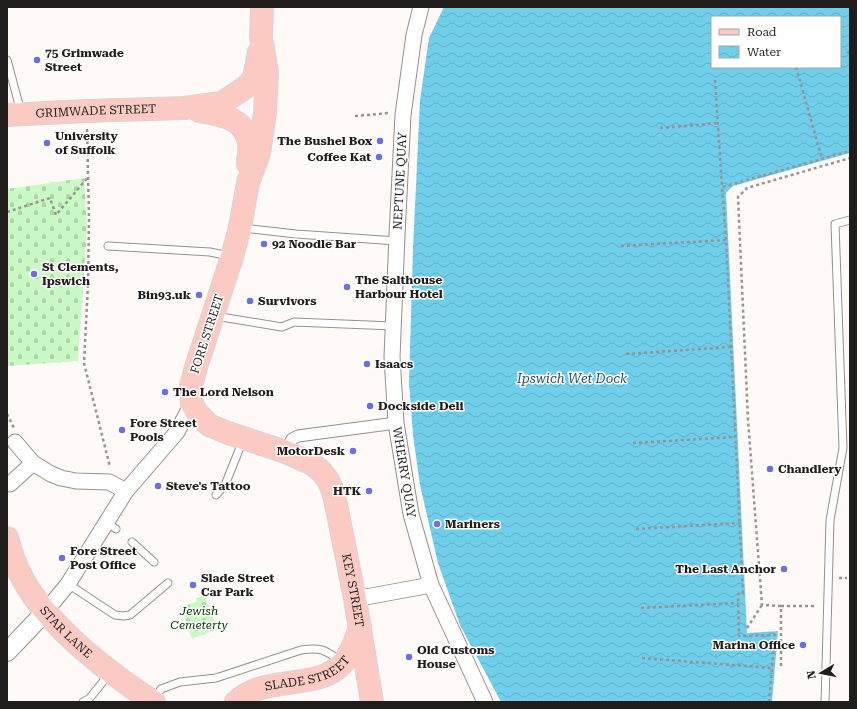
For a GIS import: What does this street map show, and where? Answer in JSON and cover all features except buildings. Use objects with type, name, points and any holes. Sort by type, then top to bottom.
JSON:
[{"type":"main road","name":"FORE STREET","points":[[192,404],[191,386],[196,364],[232,257],[240,227],[248,183],[259,153],[269,113],[267,72],[261,37],[262,7]]},
{"type":"main road","name":"GRIMWADE STREET","points":[[14,115],[184,108],[222,103],[246,87],[254,78],[261,37]]},
{"type":"main road","name":"GRIMWADE STREET","points":[[184,108],[219,114],[234,120],[244,130],[249,140],[248,183]]},
{"type":"main road","points":[[192,404],[197,413],[209,425],[228,433],[286,452]]},
{"type":"main road","name":"KEY STREET","points":[[286,452],[312,464],[328,480],[333,491],[355,599],[372,702]]},
{"type":"main road","name":"STAR LANE","points":[[9,554],[28,588],[45,612],[78,644],[112,672],[153,702]]},
{"type":"main road","name":"SLADE STREET","points":[[236,702],[264,686],[314,679],[328,674],[343,663],[360,627]]},
{"type":"street","name":"NEPTUNE QUAY","points":[[392,357],[403,115],[414,35],[421,7]]},
{"type":"street","name":"WHERRY QUAY","points":[[392,357],[396,423],[410,514],[431,585],[486,702]]},
{"type":"street","name":"FORE STREET","points":[[7,652],[45,612],[68,584],[111,525],[126,491],[177,432],[192,404]]},
{"type":"street","points":[[286,452],[292,439],[298,436],[396,423]]},
{"type":"street","points":[[15,442],[33,463],[52,474],[76,481],[109,482],[126,491]]},
{"type":"street","points":[[10,484],[33,463]]},
{"type":"street","points":[[355,599],[431,585]]},
{"type":"lane","points":[[7,60],[14,115]]},
{"type":"lane","points":[[825,702],[830,520],[843,448],[835,224],[850,220]]},
{"type":"lane","points":[[240,227],[296,234],[397,241]]},
{"type":"lane","points":[[108,246],[210,252],[232,257]]},
{"type":"lane","points":[[213,316],[282,327],[294,322],[393,326]]},
{"type":"lane","points":[[216,495],[225,485],[244,438]]},
{"type":"lane","points":[[132,542],[154,562]]},
{"type":"lane","points":[[68,584],[115,615],[123,616],[130,615],[168,583]]},
{"type":"lane","points":[[153,702],[161,689],[180,682],[216,678],[301,650],[315,648],[325,650],[343,663]]},
{"type":"lane","points":[[83,702],[89,699],[112,672]]},
{"type":"path","points":[[796,68],[822,159]]},
{"type":"path","points":[[715,80],[726,240],[743,593],[738,594],[739,636],[775,635],[769,702]]},
{"type":"path","points":[[86,111],[89,176],[88,284],[84,364],[111,472]]},
{"type":"path","points":[[355,116],[387,113],[403,115]]},
{"type":"path","points":[[660,128],[718,123]]},
{"type":"path","points":[[722,186],[850,151]]},
{"type":"path","points":[[746,628],[762,604],[748,420],[738,197],[747,188],[850,158]]},
{"type":"path","points":[[7,212],[50,198],[56,215],[89,176]]},
{"type":"path","points":[[621,246],[726,240]]},
{"type":"path","points":[[626,354],[731,347]]},
{"type":"path","points":[[633,443],[735,437]]},
{"type":"path","points":[[636,529],[739,523]]},
{"type":"path","points":[[641,608],[738,603]]},
{"type":"path","points":[[762,604],[828,607]]},
{"type":"path","points":[[781,606],[781,666]]},
{"type":"path","points":[[642,658],[772,668]]},
{"type":"green space","points":[[84,178],[87,229],[78,361],[7,366],[7,189]]},
{"type":"green space","name":"Jewish Cemeterty","points":[[204,595],[218,629],[192,639],[181,608],[197,601],[196,599]]},
{"type":"water","name":"Ipswich Wet Dock","points":[[444,7],[850,7],[850,153],[733,186],[726,193],[747,633],[778,631],[772,702],[501,702],[460,625],[438,563],[420,485],[413,435],[409,383],[413,249],[420,100],[429,38]]},
{"type":"place","name":"75 Grimwade Street","points":[[37,60]]},
{"type":"place","name":"The Bushel Box","points":[[380,141]]},
{"type":"place","name":"University of Suffolk","points":[[47,143]]},
{"type":"place","name":"Coffee Kat","points":[[379,157]]},
{"type":"place","name":"92 Noodle Bar","points":[[264,244]]},
{"type":"place","name":"St Clements, Ipswich","points":[[34,274]]},
{"type":"place","name":"The Salthouse Harbour Hotel","points":[[347,287]]},
{"type":"place","name":"Bin93.uk","points":[[199,295]]},
{"type":"place","name":"Survivors","points":[[250,301]]},
{"type":"place","name":"Isaacs","points":[[367,364]]},
{"type":"place","name":"The Lord Nelson","points":[[165,392]]},
{"type":"place","name":"Dockside Deli","points":[[370,406]]},
{"type":"place","name":"Fore Street Pools","points":[[122,430]]},
{"type":"place","name":"MotorDesk","points":[[353,451]]},
{"type":"place","name":"Chandlery","points":[[770,469]]},
{"type":"place","name":"Steve's Tattoo","points":[[158,486]]},
{"type":"place","name":"HTK","points":[[369,491]]},
{"type":"place","name":"Mariners","points":[[437,524]]},
{"type":"place","name":"Fore Street Post Office","points":[[62,558]]},
{"type":"place","name":"The Last Anchor","points":[[784,569]]},
{"type":"place","name":"Slade Street Car Park","points":[[193,585]]},
{"type":"place","name":"Marina Office","points":[[803,645]]},
{"type":"place","name":"Old Customs House","points":[[409,657]]}]
